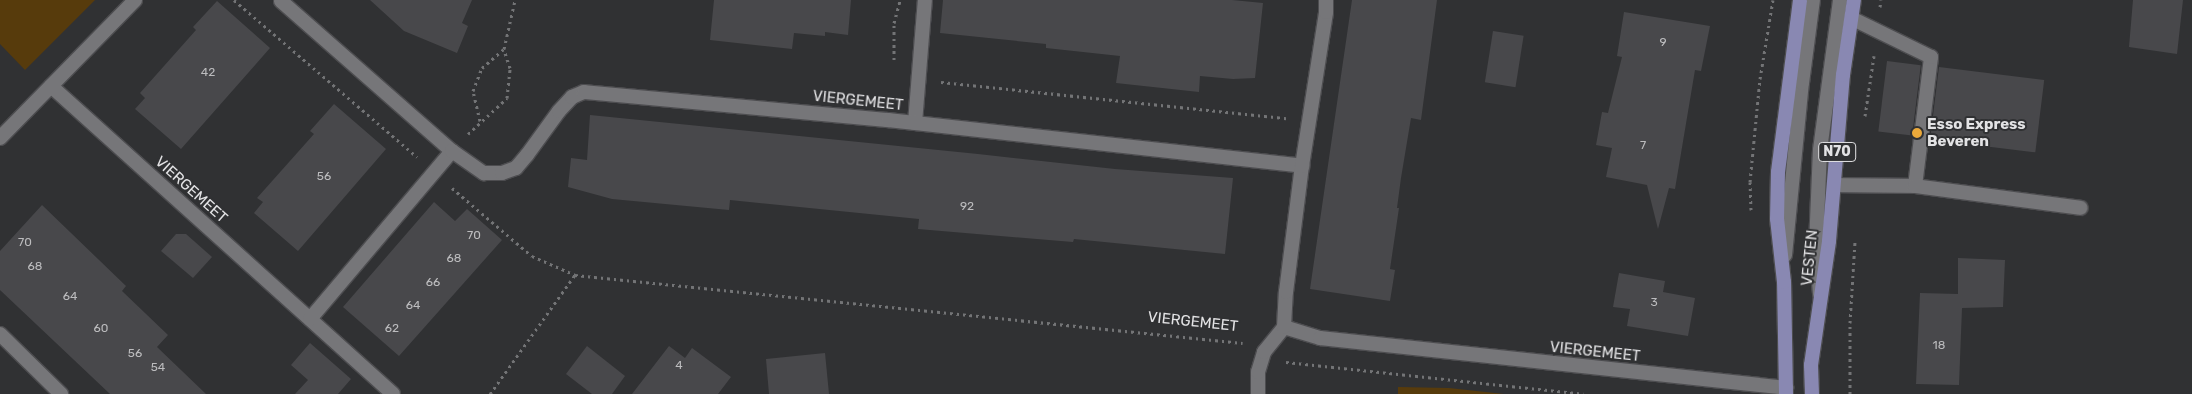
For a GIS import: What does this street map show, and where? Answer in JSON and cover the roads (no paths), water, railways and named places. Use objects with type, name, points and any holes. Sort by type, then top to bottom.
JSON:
[{"type":"main road","name":"VESTEN","points":[[1786,391],[1784,282],[1778,218],[1778,172],[1800,0]]},
{"type":"main road","name":"VESTEN","points":[[1822,305],[1843,75],[1854,0]]},
{"type":"main road","name":"N70","points":[[1812,394],[1811,365],[1822,305]]},
{"type":"street","points":[[0,138],[135,0]]},
{"type":"street","name":"VIERGEMEET","points":[[281,0],[452,151],[484,173],[502,173],[516,168],[572,97],[584,92],[914,123],[1302,166]]},
{"type":"street","points":[[914,123],[926,0]]},
{"type":"street","points":[[1258,394],[1258,372],[1264,352],[1284,327],[1286,292],[1302,166],[1326,12],[1326,0]]},
{"type":"street","name":"VESTEN","points":[[1784,282],[1788,206],[1813,0]]},
{"type":"street","name":"VESTEN","points":[[1822,305],[1816,274],[1820,150],[1840,0]]},
{"type":"street","points":[[1851,18],[1931,57],[1915,186]]},
{"type":"street","name":"VIERGEMEET","points":[[51,86],[393,394]]},
{"type":"street","points":[[310,319],[452,151]]},
{"type":"street","points":[[1834,185],[1915,186],[2081,208]]},
{"type":"street","name":"VIERGEMEET","points":[[1284,327],[1320,338],[1786,391]]},
{"type":"street","points":[[0,334],[61,394]]},
{"type":"place","name":"Esso Express Beveren","points":[[1917,133]]}]
